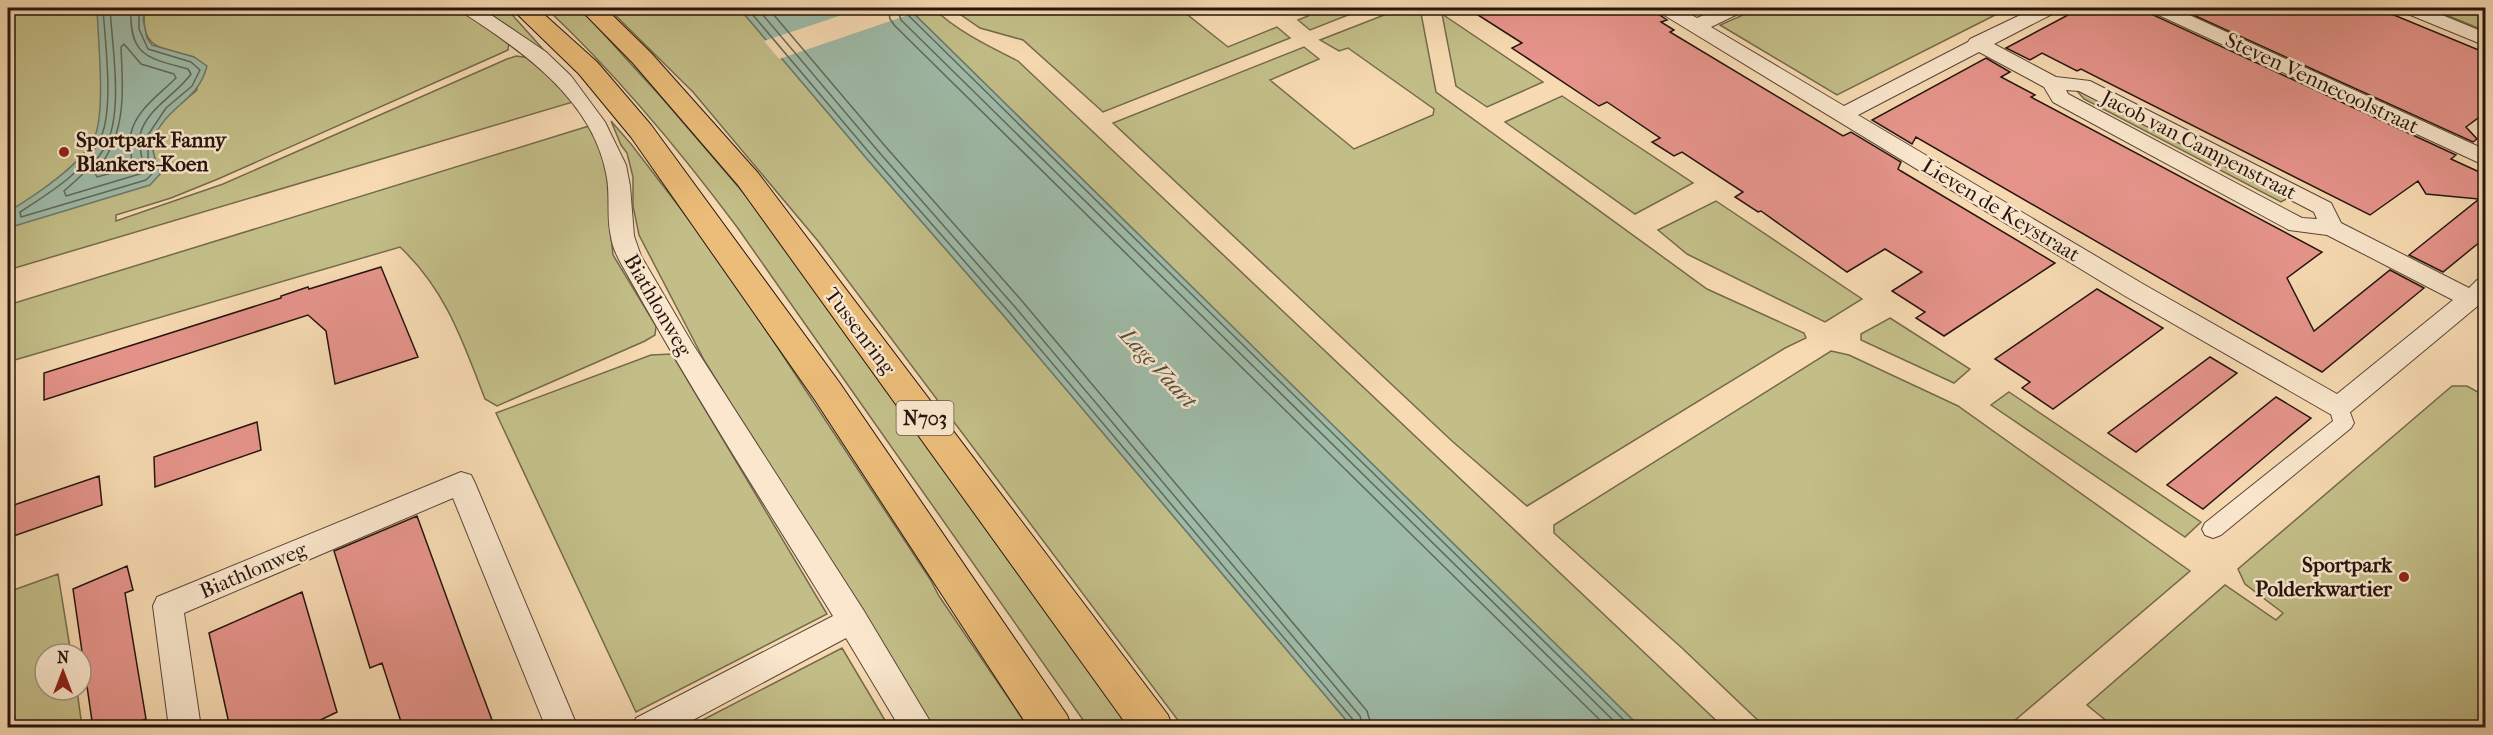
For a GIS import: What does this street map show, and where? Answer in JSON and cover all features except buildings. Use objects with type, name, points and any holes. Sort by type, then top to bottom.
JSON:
[{"type":"highway","points":[[523,8],[588,68],[641,131],[827,391],[1052,728]]},
{"type":"highway","name":"Tussenring","points":[[591,8],[642,58],[748,179],[1153,728]]},
{"type":"street","name":"Biathlonweg","points":[[469,8],[508,34],[559,76],[573,90],[601,134],[612,152],[618,176],[619,222],[625,249],[814,562],[853,620],[918,728]]},
{"type":"street","name":"Lieven de Keystraat","points":[[1666,8],[2134,290],[2339,407]]},
{"type":"street","points":[[1696,26],[1735,8]]},
{"type":"street","points":[[1842,115],[1977,43],[2049,8]]},
{"type":"street","name":"Steven Vennecoolstraat","points":[[2158,8],[2486,159]]},
{"type":"street","points":[[2410,8],[2486,40]]},
{"type":"street","name":"Jacob van Campenstraat","points":[[1977,43],[2052,83],[2060,98],[2297,225],[2332,228],[2478,293]]},
{"type":"street","points":[[2213,529],[2344,423],[2339,407],[2478,293]]},
{"type":"street","name":"Biathlonweg","points":[[185,728],[168,606],[461,483],[562,728]]},
{"type":"street","points":[[647,728],[853,620]]},
{"type":"shaded area","points":[[8,8],[120,8],[127,75],[160,175],[153,150],[153,140],[157,129],[179,105],[197,90],[194,57],[162,48],[149,39],[145,32],[145,8],[460,8],[509,41],[508,50],[218,179],[171,198],[116,215],[116,221],[223,184],[516,56],[531,58],[573,102],[8,270]]},
{"type":"shaded area","points":[[480,8],[506,8],[559,67],[514,30]]},
{"type":"shaded area","points":[[546,8],[580,8],[662,98],[753,204],[1134,727],[1088,727],[737,227],[646,113]]},
{"type":"shaded area","points":[[608,8],[739,8],[1004,316],[1352,727],[1183,727],[818,241],[693,92]]},
{"type":"shaded area","points":[[908,8],[933,8],[963,31],[1018,61],[1723,727],[1640,727]]},
{"type":"shaded area","points":[[951,8],[1179,8],[1228,47],[1277,27],[1290,38],[1103,112],[1023,40],[980,28]]},
{"type":"shaded area","points":[[1297,8],[1366,8],[1310,30],[1298,20],[1308,16]]},
{"type":"shaded area","points":[[1402,8],[1420,8],[1436,92],[1707,289],[1804,333],[1806,338],[1785,348],[1527,506],[1452,441],[1113,123],[1304,47],[1319,59],[1270,80],[1354,149],[1433,115],[1434,109],[1348,48],[1339,51],[1320,40]]},
{"type":"shaded area","points":[[1759,8],[2009,8],[1837,95],[1720,25]]},
{"type":"shaded area","points":[[2429,8],[2476,8],[2485,12],[2485,31]]},
{"type":"shaded area","points":[[1442,14],[1543,82],[1487,107],[1456,86]]},
{"type":"shaded area","points":[[2077,91],[2084,91],[2290,197],[2281,202],[2084,99]]},
{"type":"shaded area","points":[[1562,96],[1693,183],[1635,214],[1505,122]]},
{"type":"shaded area","points":[[611,121],[720,260],[939,596],[1028,727],[930,727],[704,360],[639,235],[633,206],[633,177],[627,153]]},
{"type":"shaded area","points":[[589,126],[606,153],[612,180],[610,226],[613,255],[656,326],[655,335],[497,406],[485,399],[461,337],[441,299],[430,281],[400,247],[8,362],[8,305]]},
{"type":"shaded area","points":[[1716,201],[1862,299],[1825,322],[1687,254],[1658,230]]},
{"type":"shaded area","points":[[1890,318],[1970,369],[1954,383],[1861,340],[1861,334]]},
{"type":"shaded area","points":[[1831,351],[1849,355],[1958,406],[2190,571],[2007,727],[1765,727],[1682,648],[1554,533],[1554,525]]},
{"type":"shaded area","points":[[672,354],[827,614],[636,712],[496,413],[651,355]]},
{"type":"shaded area","name":"Sportpark Polderkwartier","points":[[2452,386],[2467,386],[2485,396],[2485,727],[2114,727],[2087,705],[2225,585],[2276,620],[2283,613],[2245,584],[2238,569]]},
{"type":"shaded area","points":[[2009,392],[2201,522],[2185,537],[1991,405]]},
{"type":"shaded area","points":[[58,574],[69,642],[33,642],[33,702],[79,702],[82,727],[8,727],[8,592]]},
{"type":"shaded area","points":[[842,648],[889,727],[689,727]]},
{"type":"water","points":[[97,8],[145,8],[143,19],[147,38],[152,45],[194,57],[207,66],[203,76],[199,85],[168,117],[154,136],[153,151],[160,174],[150,185],[8,228],[8,212],[45,188],[71,167],[82,156],[96,133],[101,89]]},
{"type":"water","name":"Lage Vaart","points":[[739,8],[908,8],[1640,727],[1352,727],[1004,316]]},
{"type":"pier","points":[[863,8],[912,8],[917,12],[779,59],[764,41]]},
{"type":"place","name":"Sportpark Fanny Blankers-Koen","points":[[64,152]]},
{"type":"place","name":"Sportpark Polderkwartier","points":[[2404,577]]}]
